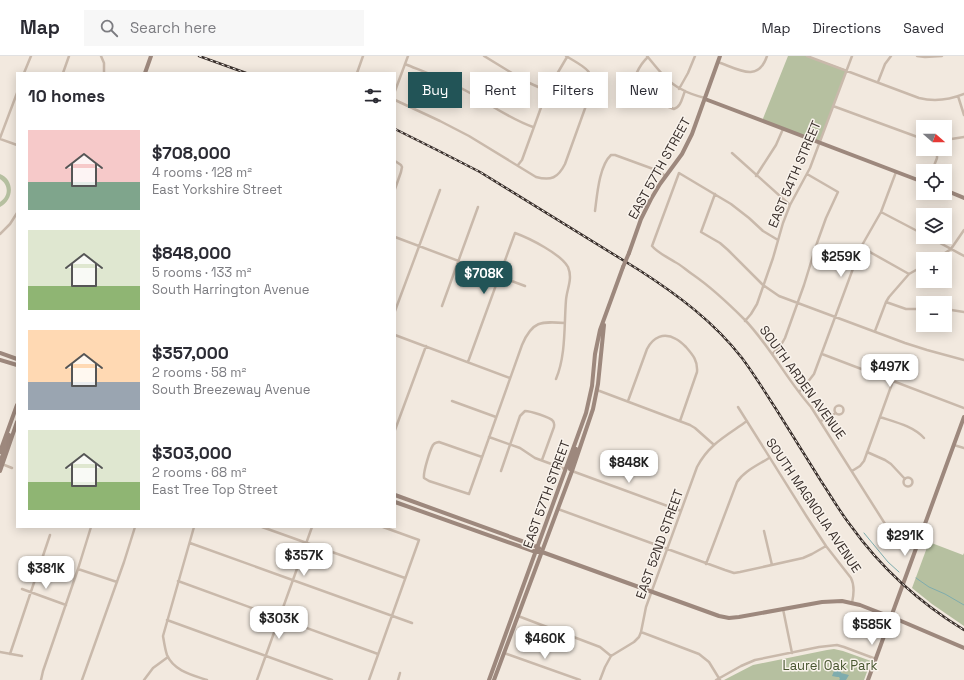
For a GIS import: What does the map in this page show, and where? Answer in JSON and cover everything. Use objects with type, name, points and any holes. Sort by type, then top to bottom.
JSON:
[{"type":"main road","points":[[145,72],[151,56]]},
{"type":"main road","name":"EAST 57TH STREET","points":[[489,680],[586,413],[591,395],[598,337],[623,268],[647,207],[655,192],[682,154],[692,134],[720,56]]},
{"type":"main road","points":[[705,98],[916,179]]},
{"type":"main road","points":[[952,193],[964,198]]},
{"type":"main road","name":"EAST 57TH STREET","points":[[494,680],[589,423],[597,390],[607,312]]},
{"type":"main road","points":[[0,353],[16,359]]},
{"type":"main road","points":[[0,360],[16,365]]},
{"type":"main road","points":[[0,452],[16,408]]},
{"type":"main road","points":[[868,680],[964,417]]},
{"type":"main road","points":[[2,464],[1,460],[10,434],[11,420]]},
{"type":"main road","points":[[0,471],[16,425]]},
{"type":"main road","points":[[572,471],[570,469],[579,433]]},
{"type":"main road","points":[[396,495],[538,547],[542,552]]},
{"type":"main road","points":[[396,502],[726,617],[739,618],[828,601],[842,601],[892,617],[964,648]]},
{"type":"street","points":[[24,72],[31,56]]},
{"type":"street","points":[[63,72],[69,56]]},
{"type":"street","points":[[101,56],[104,63],[104,72]]},
{"type":"street","points":[[357,72],[363,56]]},
{"type":"street","points":[[396,88],[408,56]]},
{"type":"street","points":[[484,56],[525,81],[538,87]]},
{"type":"street","points":[[680,89],[695,56]]},
{"type":"street","points":[[718,62],[745,72],[752,72],[761,68],[767,56]]},
{"type":"street","points":[[809,56],[925,100],[942,100],[964,94]]},
{"type":"street","name":"EAST 54TH STREET","points":[[746,321],[755,308],[790,204],[807,174],[852,56]]},
{"type":"street","points":[[878,82],[885,64],[891,56]]},
{"type":"street","points":[[918,56],[942,56]]},
{"type":"street","points":[[396,100],[440,120],[536,177],[548,179],[553,178],[562,171],[594,83],[590,72],[587,69],[566,57],[558,72]]},
{"type":"street","points":[[685,91],[680,106],[674,109],[633,93],[632,86],[641,63],[647,57],[664,76],[680,89],[705,98]]},
{"type":"street","points":[[405,64],[445,80],[515,120],[533,127]]},
{"type":"street","points":[[16,96],[0,138],[16,145]]},
{"type":"street","points":[[958,96],[964,115]]},
{"type":"street","points":[[833,106],[916,137]]},
{"type":"street","points":[[518,166],[522,160],[540,108]]},
{"type":"street","points":[[756,176],[776,145],[784,129]]},
{"type":"street","points":[[952,139],[964,137]]},
{"type":"street","points":[[732,153],[756,176],[790,204]]},
{"type":"street","points":[[595,211],[598,184],[606,160],[611,155],[656,170],[666,176]]},
{"type":"street","points":[[396,162],[401,165],[402,169],[396,186]]},
{"type":"street","points":[[799,392],[811,378],[822,354],[861,247],[881,212],[897,172]]},
{"type":"street","name":"EAST 57TH STREET","points":[[652,246],[679,173],[715,194]]},
{"type":"street","points":[[772,354],[782,344],[826,218],[838,192],[807,174]]},
{"type":"street","points":[[396,305],[440,190]]},
{"type":"street","points":[[778,240],[763,231],[742,212],[715,194],[701,232],[720,243],[763,286],[774,293],[905,343],[964,360]]},
{"type":"street","points":[[442,306],[478,207]]},
{"type":"street","points":[[881,212],[916,230]]},
{"type":"street","points":[[0,234],[16,215]]},
{"type":"street","points":[[946,252],[951,249],[964,230]]},
{"type":"street","points":[[468,362],[515,233],[530,239],[560,258],[568,268],[570,274],[566,298],[561,364],[556,378]]},
{"type":"street","points":[[396,237],[525,286]]},
{"type":"street","points":[[941,244],[964,256]]},
{"type":"street","name":"SOUTH ARDEN AVENUE","points":[[652,246],[701,280],[746,321],[821,421],[887,528],[895,536],[917,547]]},
{"type":"street","points":[[861,247],[909,274]]},
{"type":"street","points":[[876,331],[889,297],[909,274],[916,270]]},
{"type":"street","points":[[886,302],[906,309],[916,309]]},
{"type":"street","points":[[952,310],[964,312]]},
{"type":"street","points":[[482,457],[437,442],[433,446],[423,476],[425,479],[469,494],[528,332],[540,323],[547,321],[565,323]]},
{"type":"street","points":[[396,335],[510,378]]},
{"type":"street","points":[[628,402],[647,348],[654,340],[662,336],[673,337],[692,354],[697,365],[697,372],[680,420]]},
{"type":"street","points":[[396,427],[426,346]]},
{"type":"street","points":[[822,354],[964,408]]},
{"type":"street","points":[[852,471],[860,466],[864,461],[893,381]]},
{"type":"street","points":[[597,390],[680,420],[695,428],[713,444]]},
{"type":"street","points":[[452,401],[496,417]]},
{"type":"street","name":"SOUTH MAGNOLIA AVENUE","points":[[738,407],[806,517],[853,582],[854,593],[852,603]]},
{"type":"street","points":[[501,471],[520,416],[524,412],[529,411],[550,419],[553,422],[554,425],[542,460]]},
{"type":"street","points":[[821,421],[836,413]]},
{"type":"street","points":[[880,417],[913,429],[924,438]]},
{"type":"street","name":"EAST 52ND STREET","points":[[641,632],[644,614],[697,467],[704,454],[713,444],[747,421]]},
{"type":"street","points":[[489,437],[520,448],[532,456],[566,469]]},
{"type":"street","points":[[954,445],[964,448]]},
{"type":"street","points":[[867,452],[891,464],[905,479]]},
{"type":"street","points":[[706,564],[740,477],[770,458]]},
{"type":"street","points":[[2,464],[12,468]]},
{"type":"street","points":[[572,471],[681,511]]},
{"type":"street","points":[[557,509],[734,573],[803,558],[826,546]]},
{"type":"street","points":[[41,680],[91,528]]},
{"type":"street","points":[[82,680],[135,528]]},
{"type":"street","points":[[194,528],[163,636],[168,657],[175,665],[181,671],[207,680]]},
{"type":"street","points":[[265,528],[405,578]]},
{"type":"street","points":[[257,680],[312,528]]},
{"type":"street","points":[[369,680],[419,540],[386,528]]},
{"type":"street","points":[[764,531],[772,565]]},
{"type":"street","points":[[10,654],[50,535]]},
{"type":"street","points":[[190,543],[412,624]]},
{"type":"street","points":[[78,569],[117,582]]},
{"type":"street","points":[[178,581],[378,654]]},
{"type":"street","points":[[22,589],[66,604]]},
{"type":"street","points":[[783,609],[792,653]]},
{"type":"street","points":[[518,616],[600,646],[611,656]]},
{"type":"street","points":[[167,620],[332,680]]},
{"type":"street","points":[[600,680],[611,656],[634,642],[641,632],[699,654],[708,662],[718,679],[754,660],[819,647],[837,645],[876,659]]},
{"type":"street","points":[[0,652],[22,656]]},
{"type":"street","points":[[504,653],[580,680]]},
{"type":"street","points":[[144,680],[153,668],[168,657]]},
{"type":"street","points":[[398,680],[400,673]]},
{"type":"green space","points":[[788,56],[808,56],[847,70],[819,142],[762,121]]},
{"type":"green space","points":[[0,174],[8,181],[11,190],[8,200],[0,207],[0,202],[5,197],[7,190],[5,184],[0,179]]},
{"type":"green space","points":[[929,542],[963,555],[964,553],[964,626],[912,588]]},
{"type":"green space","name":"Laurel Oak Park","points":[[834,649],[871,661],[864,680],[724,680],[753,665]]},
{"type":"water","points":[[836,666],[842,669],[841,673],[849,675],[846,680],[839,680],[839,677],[832,676]]},
{"type":"waterway","points":[[864,533],[888,562],[899,572]]},
{"type":"waterway","points":[[916,578],[929,587],[964,605]]},
{"type":"railway","points":[[199,56],[243,72]]},
{"type":"railway","points":[[396,130],[480,172],[639,270],[668,289],[695,310],[720,333],[742,358],[776,409],[839,510],[875,556],[902,584],[948,620],[964,630]]}]
